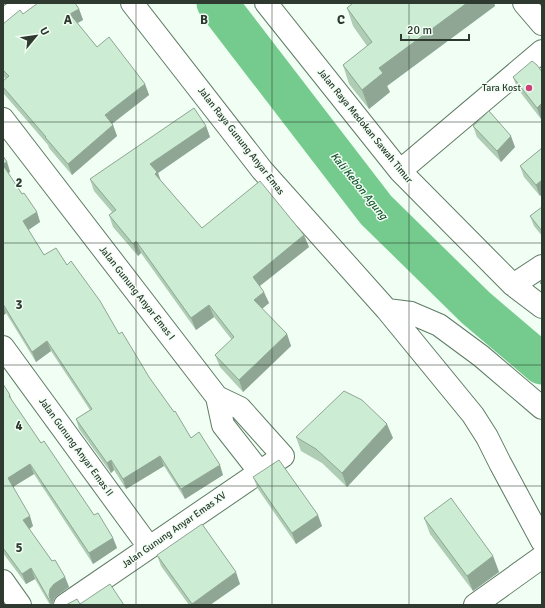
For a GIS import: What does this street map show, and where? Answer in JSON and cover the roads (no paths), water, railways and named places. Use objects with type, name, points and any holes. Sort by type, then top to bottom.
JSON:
[{"type":"street","points":[[3,20],[28,3]]},
{"type":"street","name":"Jalan Raya Gunung Anyar Emas","points":[[132,3],[262,170],[387,310],[473,415],[487,438],[542,541]]},
{"type":"street","name":"Jalan Raya Medokan Sawah Timur","points":[[266,3],[400,171],[513,286],[542,307]]},
{"type":"street","points":[[524,3],[542,24]]},
{"type":"street","points":[[400,171],[542,51]]},
{"type":"street","name":"Jalan Gunung Anyar Emas I","points":[[3,119],[217,397],[240,408],[283,456]]},
{"type":"street","points":[[513,286],[542,266]]},
{"type":"street","points":[[387,310],[411,313],[439,325],[481,356],[542,408]]},
{"type":"street","name":"Jalan Gunung Anyar Emas II","points":[[3,347],[149,547]]},
{"type":"street","points":[[217,397],[223,425],[260,471]]},
{"type":"street","name":"Jalan Gunung Anyar Emas XV","points":[[65,605],[283,456]]},
{"type":"street","points":[[475,605],[542,558]]},
{"type":"street","points":[[3,581],[20,605]]},
{"type":"waterway","name":"Kali Kebon Agung","points":[[217,3],[376,210],[476,308],[542,364]]},
{"type":"place","name":"Tara Kost","points":[[529,88]]}]
